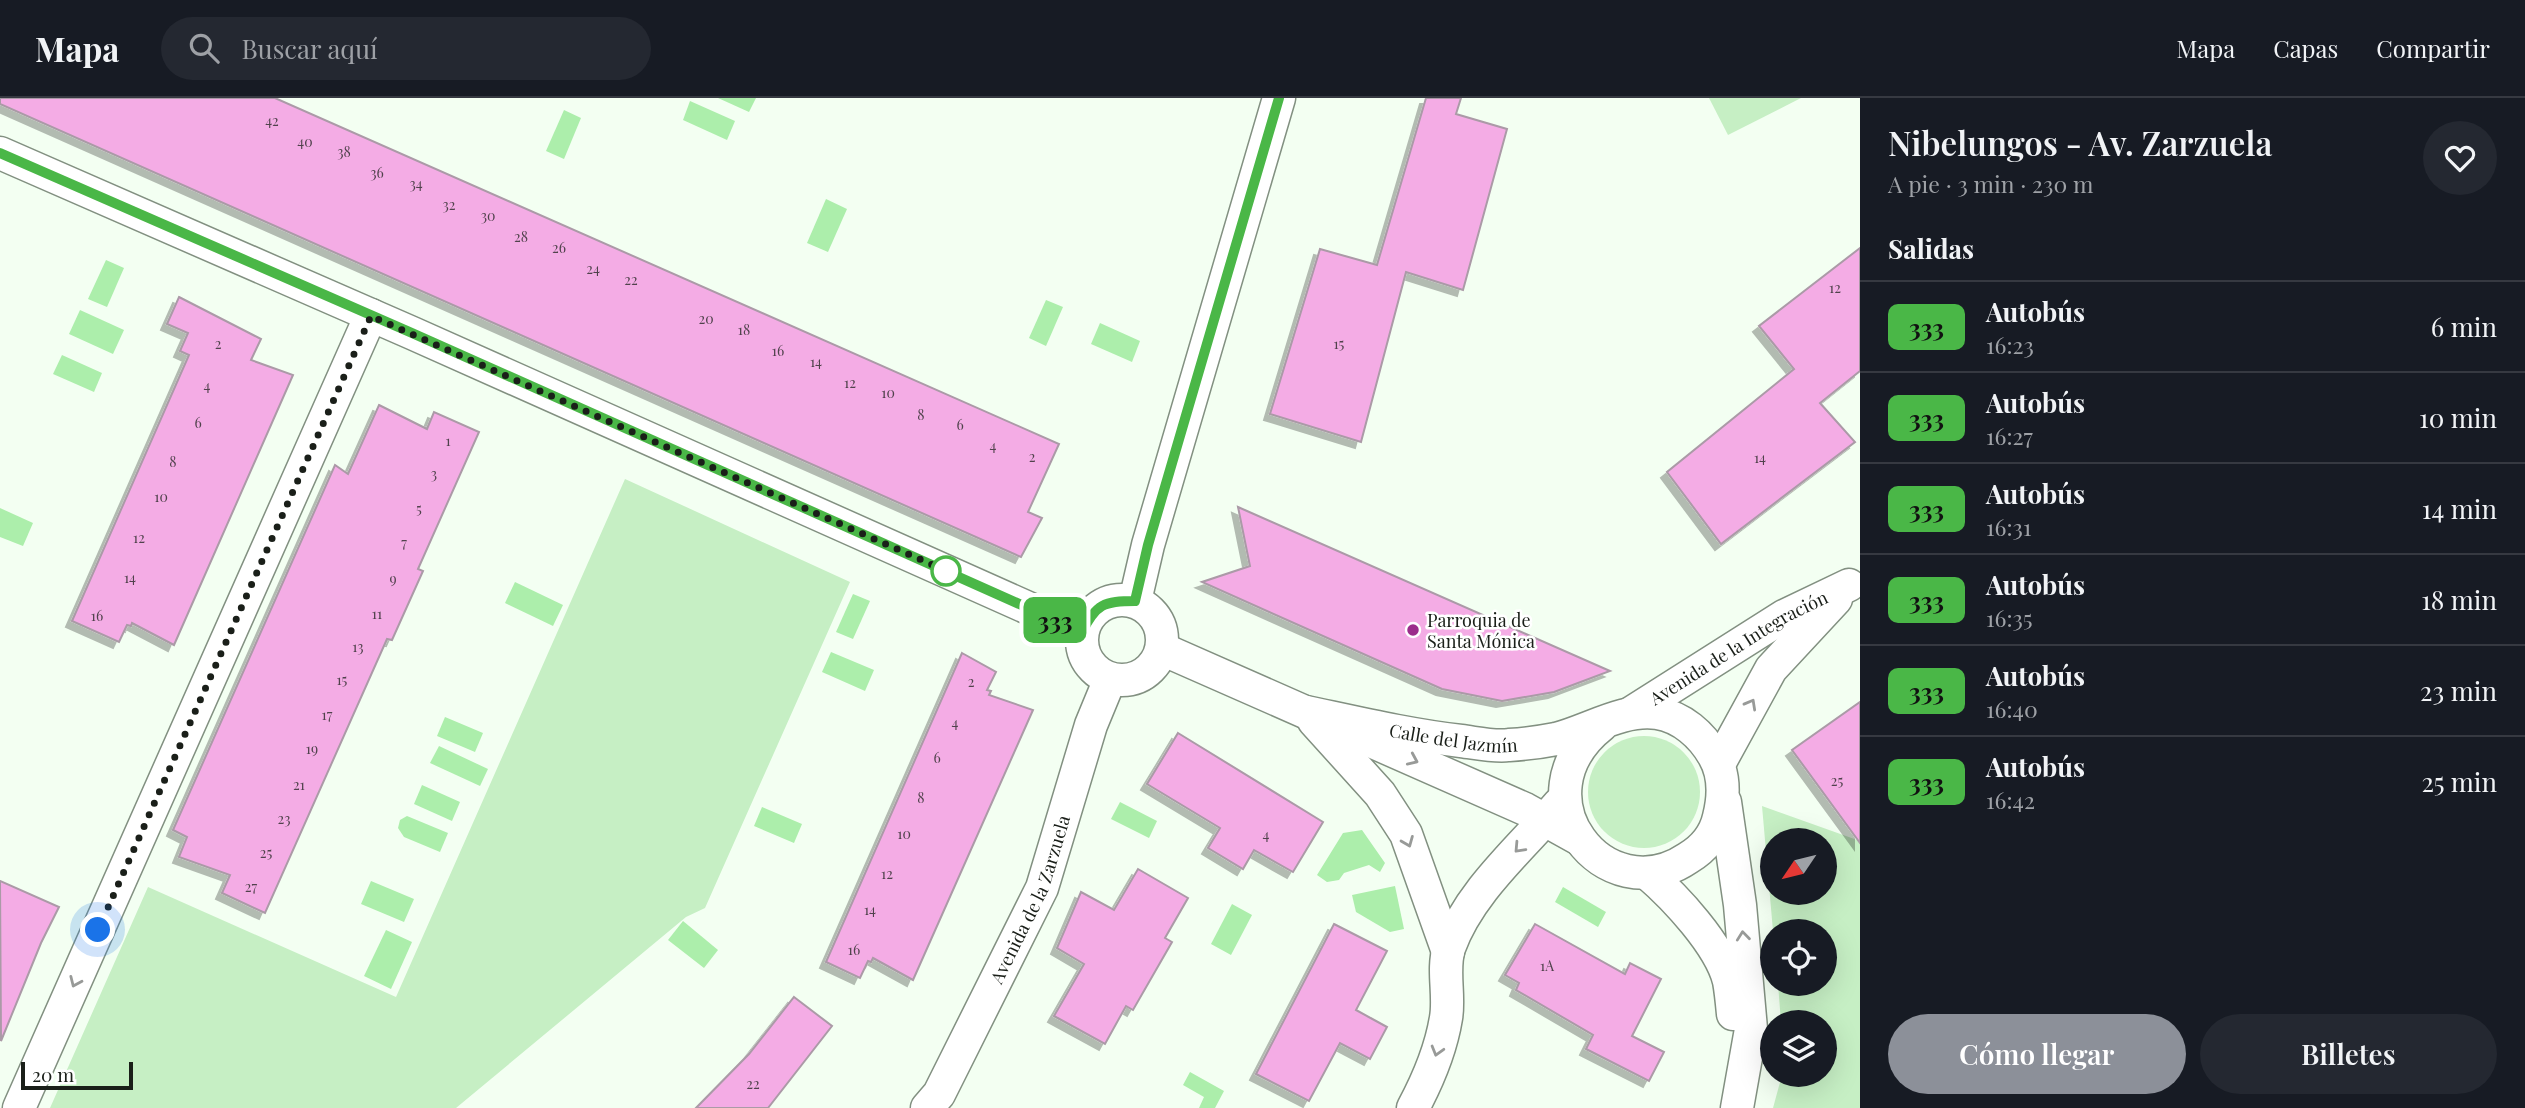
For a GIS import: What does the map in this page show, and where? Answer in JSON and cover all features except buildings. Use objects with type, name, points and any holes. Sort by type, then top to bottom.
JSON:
[{"type":"street","points":[[1135,601],[1151,533],[1279,98]]},
{"type":"street","points":[[0,153],[1082,632]]},
{"type":"street","points":[[19,1108],[371,316]]},
{"type":"street","name":"Avenida de la Integración","points":[[1631,713],[1784,616],[1854,581]]},
{"type":"street","name":"Avenida de la Integración","points":[[1719,764],[1771,668],[1854,581]]},
{"type":"street","points":[[1110,601],[1135,601],[1150,611],[1161,628],[1162,649],[1151,668],[1131,680],[1110,679],[1092,668],[1083,652],[1082,632],[1092,613],[1110,601]]},
{"type":"street","name":"Calle del Jazmín","points":[[1162,649],[1306,712],[1555,808],[1502,866],[1465,916],[1448,952]]},
{"type":"street","name":"Avenida de la Zarzuela","points":[[927,1108],[939,1094],[1042,888],[1091,725],[1110,679]]},
{"type":"street","name":"Calle del Jazmín","points":[[1306,712],[1417,736],[1505,746],[1554,739],[1602,725]]},
{"type":"street","name":"Calle del Jazmín","points":[[1306,712],[1380,794],[1406,834],[1448,952],[1446,1018],[1428,1080],[1413,1108]]},
{"type":"street","points":[[1724,797],[1717,826],[1701,850],[1676,866],[1647,873],[1621,870],[1598,858],[1579,839],[1568,819],[1555,808],[1573,756],[1585,738],[1602,725],[1631,713],[1658,713],[1684,723],[1706,741],[1719,764],[1724,797],[1740,905],[1751,1029],[1740,1077],[1737,1108]]},
{"type":"street","points":[[1647,873],[1693,921],[1716,952],[1729,980],[1740,1077]]},
{"type":"shaded area","points":[[718,98],[756,98],[749,112]]},
{"type":"shaded area","points":[[1709,98],[1801,98],[1728,135]]},
{"type":"shaded area","points":[[690,101],[735,121],[727,140],[683,120]]},
{"type":"shaded area","points":[[564,110],[581,118],[564,159],[546,151]]},
{"type":"shaded area","points":[[826,199],[847,209],[828,252],[807,243]]},
{"type":"shaded area","points":[[106,260],[124,268],[107,307],[88,299]]},
{"type":"shaded area","points":[[1046,300],[1063,307],[1046,346],[1029,338]]},
{"type":"shaded area","points":[[80,310],[124,330],[113,354],[69,334]]},
{"type":"shaded area","points":[[1100,323],[1140,341],[1132,362],[1091,344]]},
{"type":"shaded area","points":[[62,355],[102,373],[94,392],[53,374]]},
{"type":"shaded area","points":[[625,479],[850,582],[705,908],[686,917],[456,1108],[50,1108],[148,887],[396,997]]},
{"type":"shaded area","points":[[0,508],[33,523],[23,546],[0,537]]},
{"type":"shaded area","points":[[515,582],[563,605],[553,626],[505,603]]},
{"type":"shaded area","points":[[853,594],[870,601],[853,639],[836,632]]},
{"type":"shaded area","points":[[831,652],[874,670],[865,691],[822,672]]},
{"type":"shaded area","points":[[445,717],[483,733],[475,752],[437,736]]},
{"type":"shaded area","points":[[1644,736],[1665,741],[1683,753],[1695,771],[1700,792],[1695,813],[1683,831],[1665,843],[1644,848],[1623,843],[1605,831],[1593,813],[1588,792],[1593,771],[1605,753],[1623,741]]},
{"type":"shaded area","points":[[439,746],[488,769],[480,786],[430,763]]},
{"type":"shaded area","points":[[422,785],[460,802],[452,821],[414,804]]},
{"type":"shaded area","points":[[1120,802],[1157,821],[1149,838],[1111,819]]},
{"type":"shaded area","points":[[1762,806],[1824,828],[1764,828]]},
{"type":"shaded area","points":[[762,807],[802,824],[794,843],[754,826]]},
{"type":"shaded area","points":[[407,816],[448,833],[440,852],[404,837],[398,828],[400,820]]},
{"type":"shaded area","points":[[1362,830],[1385,863],[1380,872],[1369,865],[1344,873],[1339,880],[1327,882],[1317,875],[1343,833]]},
{"type":"shaded area","points":[[1838,833],[1860,841],[1860,1108],[1773,1108],[1779,1087],[1837,1087],[1837,1010],[1780,1010],[1779,996],[1837,996],[1837,919],[1772,919],[1771,905],[1838,905]]},
{"type":"shaded area","points":[[371,881],[414,899],[404,922],[361,904]]},
{"type":"shaded area","points":[[1395,886],[1404,929],[1390,932],[1356,912],[1352,895]]},
{"type":"shaded area","points":[[1563,887],[1606,912],[1598,927],[1555,902]]},
{"type":"shaded area","points":[[1232,904],[1252,915],[1231,955],[1211,944]]},
{"type":"shaded area","points":[[683,921],[718,950],[704,968],[668,940]]},
{"type":"shaded area","points":[[386,930],[412,942],[391,989],[364,976]]},
{"type":"shaded area","points":[[1190,1072],[1224,1091],[1215,1108],[1199,1108],[1204,1097],[1183,1085]]},
{"type":"bus line","name":"333","points":[[0,153],[412,333],[1082,632],[1092,613],[1110,601],[1135,601],[1148,545],[1279,98]]},
{"type":"place","name":"Parroquia de Santa Mónica","points":[[1413,630]]},
{"type":"route","points":[[98,930],[371,316],[951,573],[946,571]]}]
